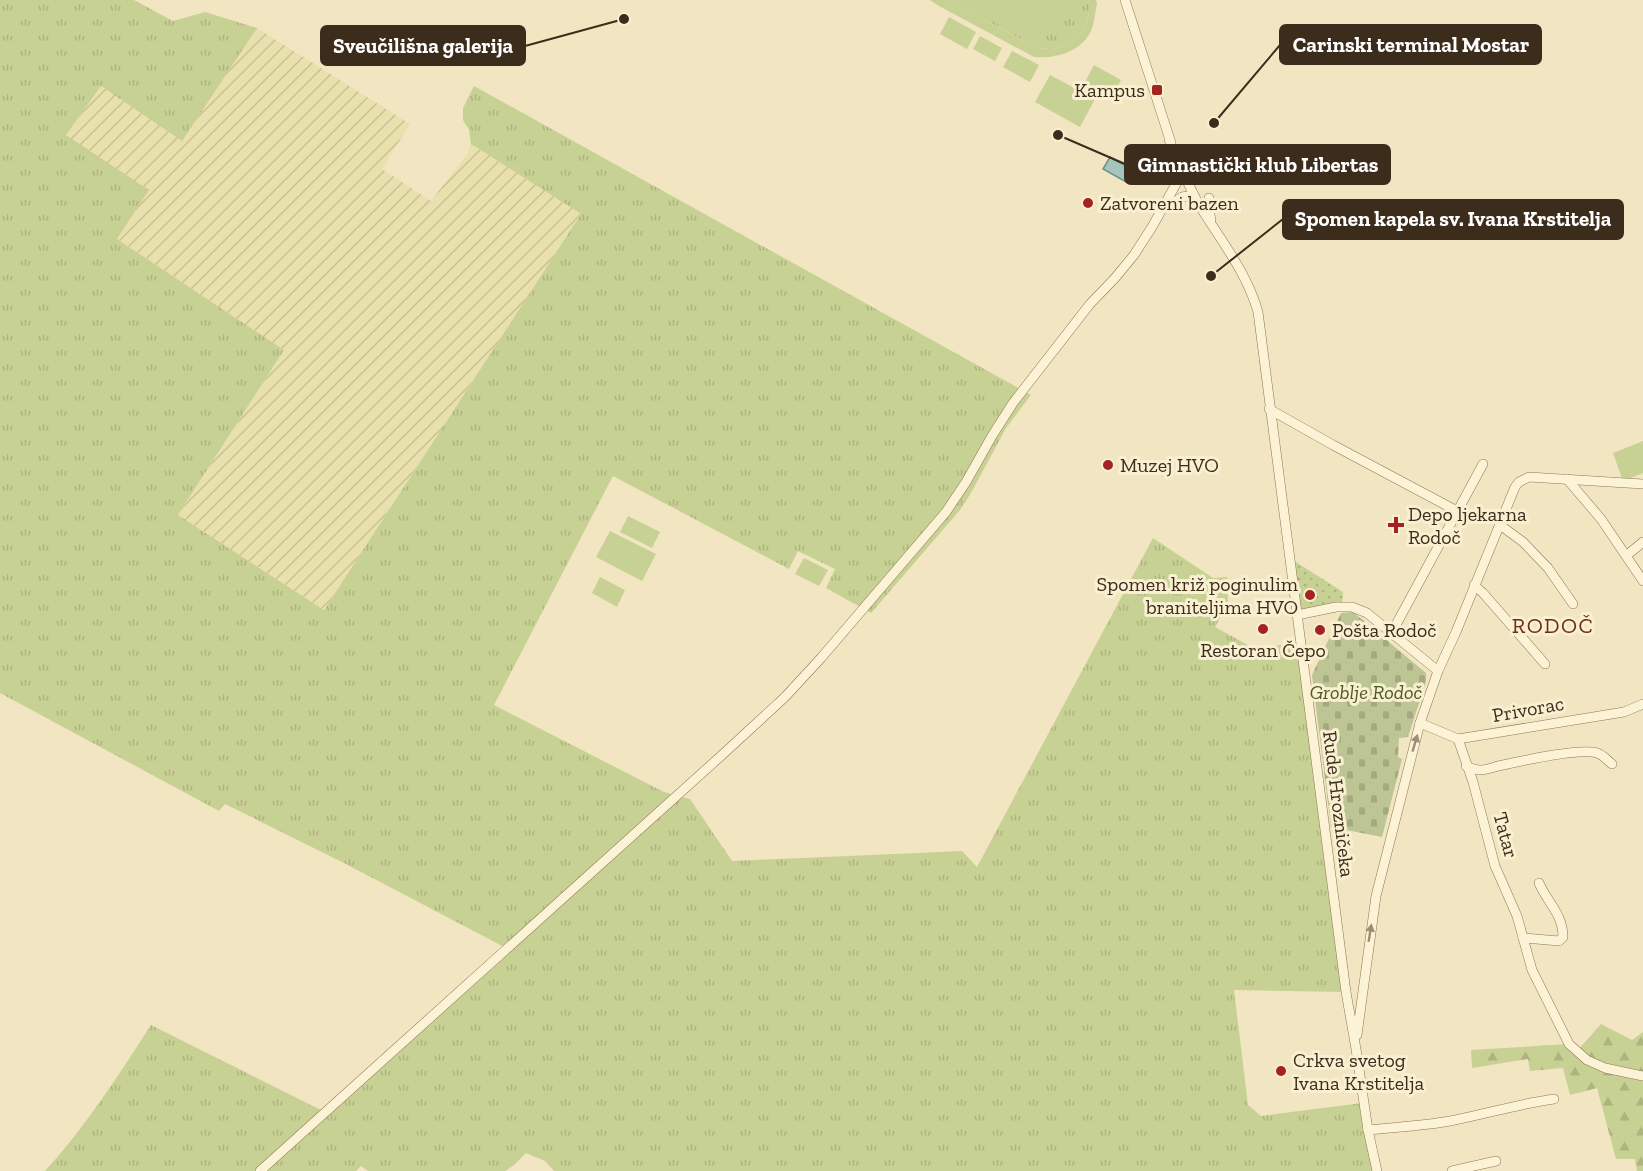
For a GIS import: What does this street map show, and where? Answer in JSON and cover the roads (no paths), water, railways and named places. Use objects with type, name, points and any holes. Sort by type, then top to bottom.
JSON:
[{"type":"street","points":[[260,1171],[723,755],[792,689],[852,623],[946,512],[1013,403],[1090,303],[1134,255],[1176,184],[1177,171],[1169,139],[1125,0]]},
{"type":"street","name":"Rude Hrozničeka","points":[[1169,139],[1191,190],[1233,257],[1253,296],[1258,312],[1339,939],[1368,1130],[1377,1171]]},
{"type":"street","points":[[1161,211],[1191,190],[1182,186],[1173,192]]},
{"type":"street","points":[[1209,198],[1210,216],[1215,231]]},
{"type":"street","points":[[1269,409],[1457,511]]},
{"type":"street","points":[[1391,634],[1483,464]]},
{"type":"street","points":[[1355,1045],[1376,896],[1420,723],[1438,671],[1515,487],[1524,478],[1529,477],[1643,484]]},
{"type":"street","points":[[1567,479],[1602,519],[1643,581]]},
{"type":"street","points":[[1500,525],[1522,542],[1548,568],[1573,604]]},
{"type":"street","points":[[1627,555],[1643,542]]},
{"type":"street","points":[[1474,585],[1545,664]]},
{"type":"street","points":[[1297,615],[1336,607],[1352,607],[1367,613],[1438,671]]},
{"type":"street","name":"Privorac","points":[[1458,739],[1624,712],[1643,704]]},
{"type":"street","points":[[1420,723],[1458,739]]},
{"type":"street","name":"Tatar","points":[[1458,739],[1473,782],[1495,866],[1517,916],[1532,970],[1569,1044],[1587,1060],[1605,1068],[1643,1076]]},
{"type":"street","points":[[1466,766],[1482,771],[1562,755],[1588,753],[1598,753],[1612,764]]},
{"type":"street","points":[[1523,938],[1554,942],[1563,937],[1556,908],[1544,895],[1539,883]]},
{"type":"street","points":[[1368,1130],[1422,1125],[1554,1099]]},
{"type":"street","points":[[1452,1171],[1496,1161]]},
{"type":"water","points":[[1110,157],[1135,171],[1128,183],[1103,169]]},
{"type":"place","name":"Sveučilišna galerija","points":[[624,19]]},
{"type":"place","name":"Kampus","points":[[1157,90]]},
{"type":"place","name":"Carinski terminal Mostar","points":[[1214,123]]},
{"type":"place","name":"Gimnastički klub Libertas","points":[[1058,135]]},
{"type":"place","name":"Zatvoreni bazen","points":[[1088,203]]},
{"type":"place","name":"Spomen kapela sv. Ivana Krstitelja","points":[[1211,276]]},
{"type":"place","name":"Muzej HVO","points":[[1108,465]]},
{"type":"place","name":"Depo ljekarna Rodoč","points":[[1396,525]]},
{"type":"place","name":"Spomen križ poginulim braniteljima HVO","points":[[1310,595]]},
{"type":"place","name":"Restoran Čepo","points":[[1263,629]]},
{"type":"place","name":"Pošta Rodoč","points":[[1320,630]]},
{"type":"place","name":"Crkva svetog Ivana Krstitelja","points":[[1281,1071]]},
{"type":"district","name":"RODOČ","points":[[1553,625]]},
{"type":"park label","name":"Groblje Rodoč","points":[[1366,692]]}]
